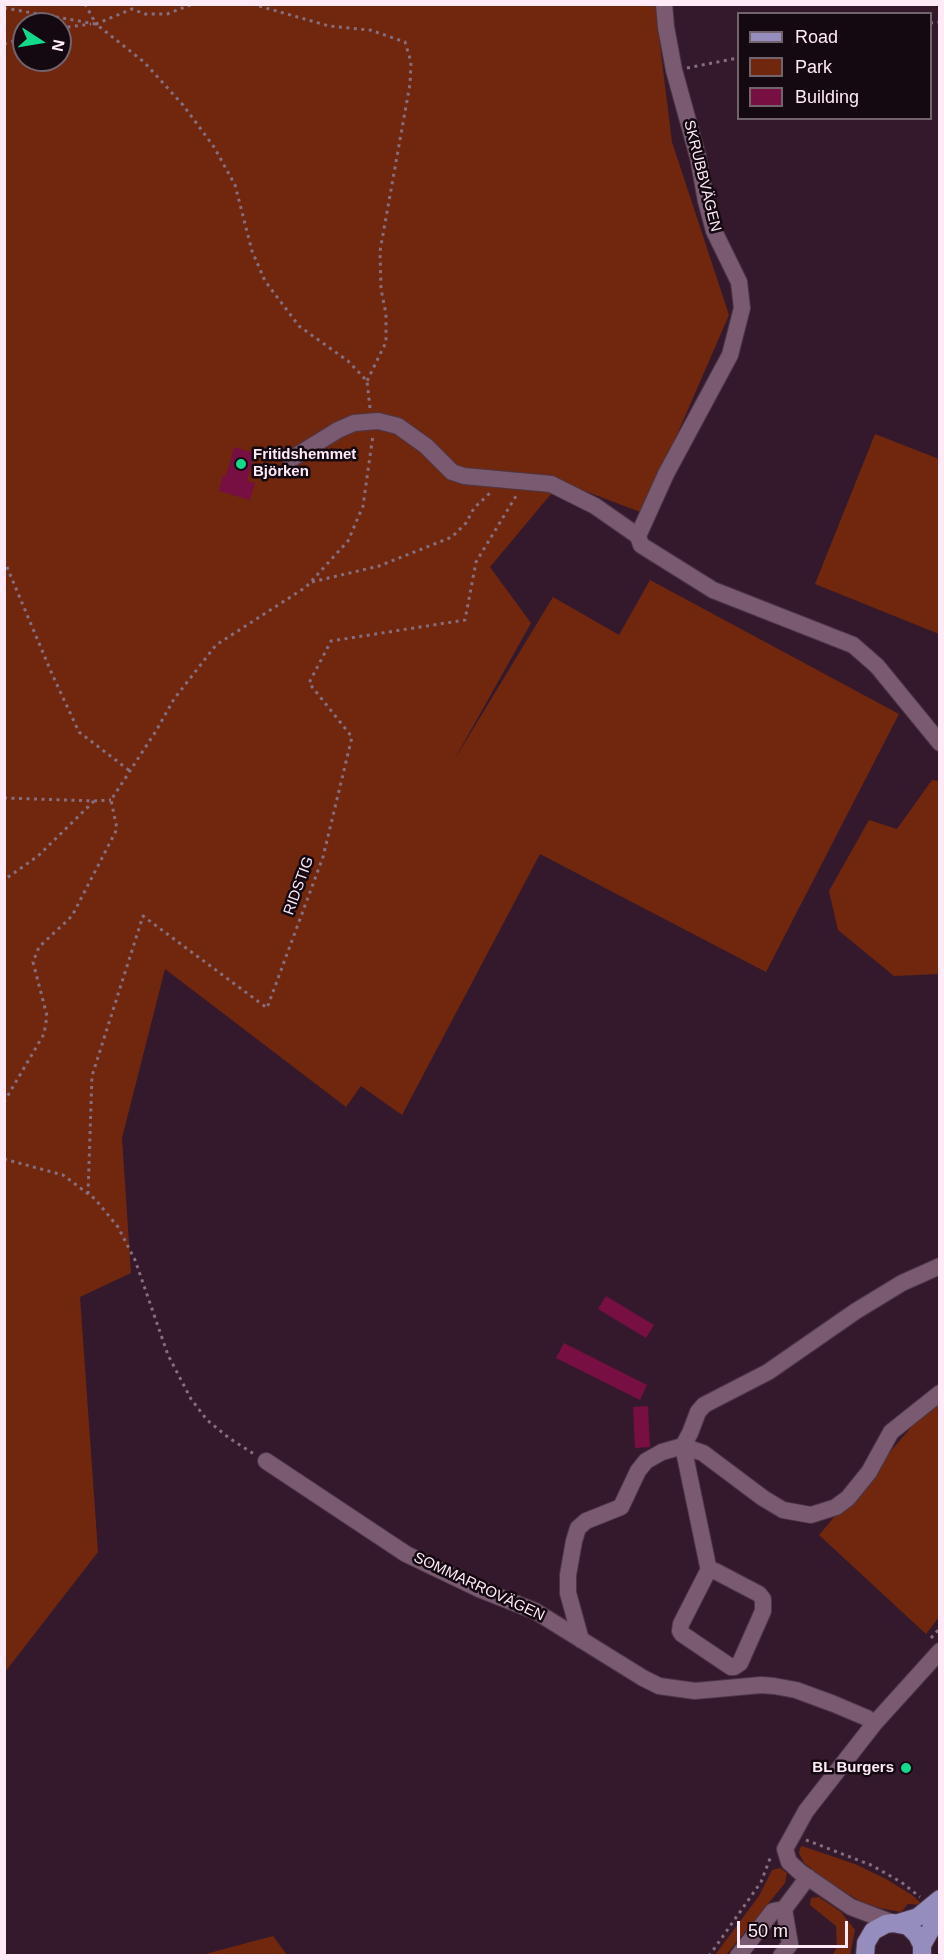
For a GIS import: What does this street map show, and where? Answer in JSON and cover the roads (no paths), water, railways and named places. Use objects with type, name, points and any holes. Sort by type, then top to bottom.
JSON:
[{"type":"main road","points":[[864,1951],[869,1936],[878,1927],[918,1917],[935,1905]]},
{"type":"main road","points":[[922,1950],[935,1905]]},
{"type":"main road","points":[[896,1923],[912,1930],[919,1938],[922,1950]]},
{"type":"street","name":"SKRUBBVÄGEN","points":[[638,536],[666,474],[730,355],[742,308],[739,282],[714,231],[698,157],[674,70],[664,4]]},
{"type":"street","points":[[291,459],[338,430],[354,423],[378,421],[398,426],[426,446],[452,472],[464,476],[550,484],[595,506],[638,536],[641,545],[713,590],[853,645],[877,666],[939,743]]},
{"type":"street","points":[[710,1571],[683,1446],[698,1412],[705,1404],[751,1382],[902,1283],[939,1266]]},
{"type":"street","points":[[581,1640],[568,1593],[568,1575],[578,1527],[586,1521],[621,1507],[638,1471],[646,1461],[662,1452],[683,1446],[703,1453],[763,1498],[783,1510],[794,1514],[811,1515],[836,1507],[848,1498],[869,1472],[891,1432],[939,1393]]},
{"type":"street","name":"SOMMARROVÄGEN","points":[[266,1461],[406,1554],[479,1589],[536,1611],[659,1686],[695,1690],[761,1685],[796,1690],[870,1721]]},
{"type":"street","points":[[710,1571],[715,1571],[759,1594],[762,1599],[763,1611],[740,1663],[731,1667],[680,1631],[681,1624],[710,1571]]},
{"type":"street","points":[[896,1923],[851,1907],[789,1862],[785,1849],[806,1810],[870,1721],[939,1651]]},
{"type":"street","points":[[740,1663],[761,1685]]},
{"type":"street","points":[[738,1956],[773,1911],[784,1909],[808,1877]]},
{"type":"street","points":[[851,1907],[859,1919],[864,1951]]},
{"type":"street","points":[[781,1956],[789,1944],[784,1909]]},
{"type":"place","name":"Fritidshemmet Björken","points":[[241,464]]},
{"type":"place","name":"BL Burgers","points":[[906,1768]]}]
